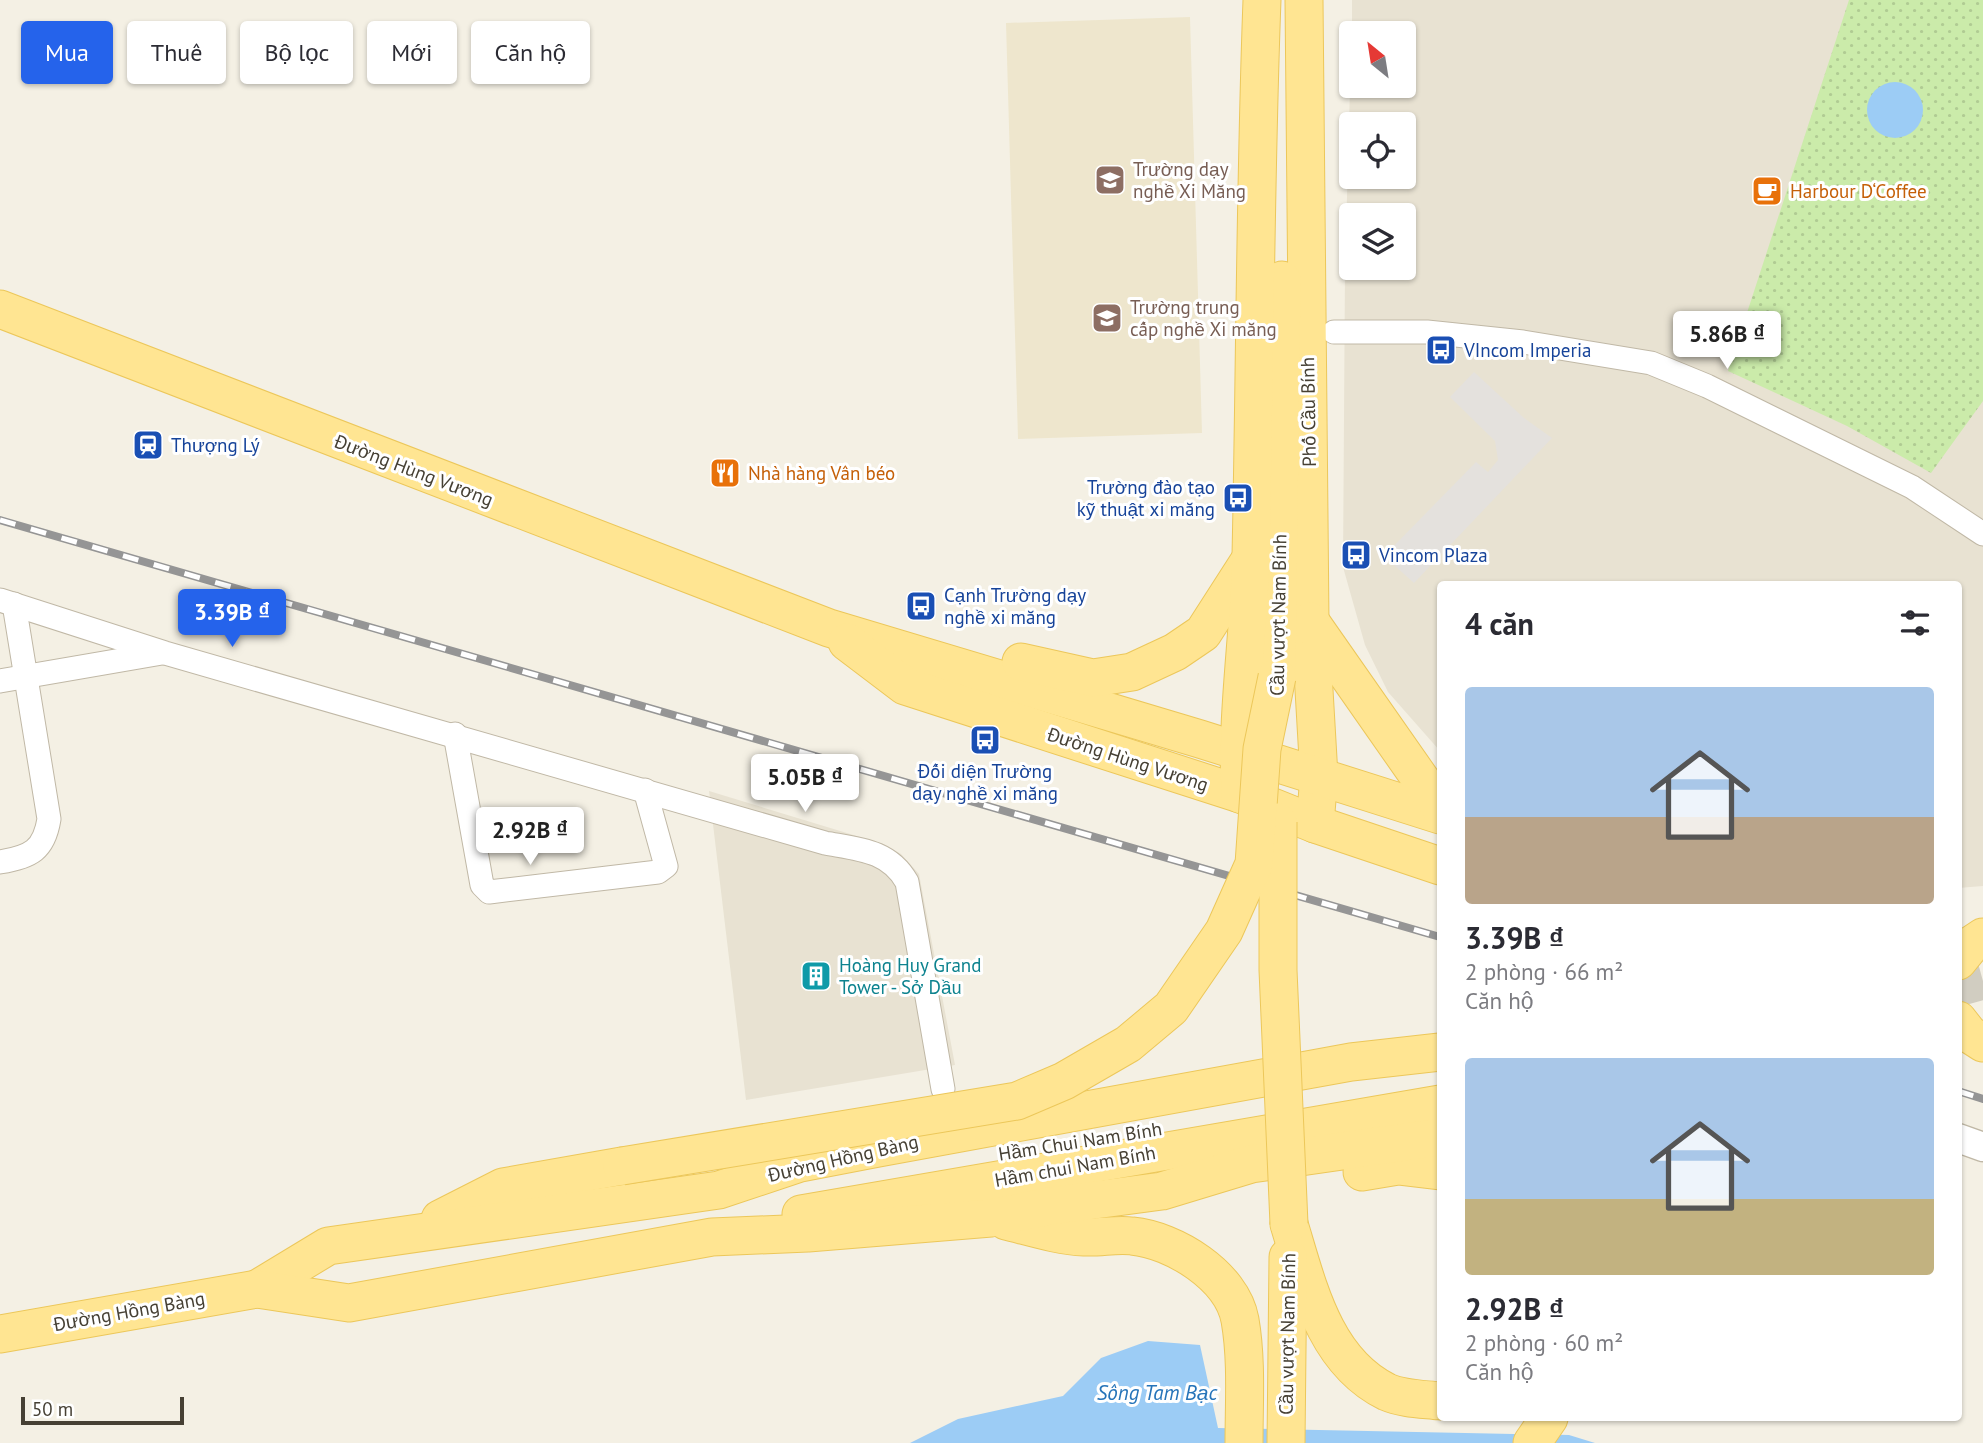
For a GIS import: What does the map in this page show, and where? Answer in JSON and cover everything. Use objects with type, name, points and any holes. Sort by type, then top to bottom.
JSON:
[{"type":"main road","points":[[1240,794],[1238,751],[1251,559],[1255,183],[1262,0]]},
{"type":"main road","name":"Cầu vượt Nam Bính","points":[[1274,0],[1285,45]]},
{"type":"main road","name":"Cầu vượt Nam Bính","points":[[1286,1443],[1289,1224],[1278,970],[1278,677],[1285,45],[1292,0]]},
{"type":"main road","name":"Phố Cầu Bính","points":[[1304,0],[1307,64],[1310,621],[1319,776],[1315,824]]},
{"type":"main road","name":"Đường Hùng Vương","points":[[0,309],[829,628],[1437,814]]},
{"type":"main road","points":[[947,662],[1014,661],[1093,678],[1132,672],[1175,652],[1203,633],[1251,559]]},
{"type":"main road","points":[[1310,621],[1437,803]]},
{"type":"main road","name":"Đường Hùng Vương","points":[[829,628],[905,686],[1240,794],[1315,824],[1437,856]]},
{"type":"main road","points":[[412,1233],[503,1187],[1017,1101],[1064,1081],[1128,1044],[1171,1008],[1224,931],[1254,864],[1262,749],[1278,677]]},
{"type":"main road","points":[[1962,932],[1983,936]]},
{"type":"main road","points":[[1962,956],[1983,936]]},
{"type":"main road","name":"Đường Hồng Bàng","points":[[257,1289],[328,1246],[719,1190],[800,1163],[878,1148],[1351,1062],[1437,1052]]},
{"type":"main road","name":"Hầm Chui Nam Bính","points":[[719,1190],[802,1187],[1437,1081]]},
{"type":"main road","name":"Hầm chui Nam Bính","points":[[712,1237],[822,1209],[1437,1105]]},
{"type":"main road","name":"Đường Hồng Bàng","points":[[0,1334],[257,1289],[349,1303],[712,1237],[808,1233],[991,1218],[1050,1206],[1162,1191],[1251,1164],[1437,1137]]},
{"type":"main road","points":[[1162,1191],[1255,1189],[1398,1166],[1437,1171]]},
{"type":"main road","points":[[991,1218],[1083,1237],[1130,1235],[1155,1239],[1186,1254],[1222,1285],[1240,1317],[1244,1443]]},
{"type":"main road","name":"Cầu vượt Nam Bính","points":[[1289,1224],[1308,1287],[1338,1352],[1361,1375],[1388,1392],[1437,1400]]},
{"type":"main road","points":[[1532,1443],[1547,1421]]},
{"type":"street","points":[[1334,332],[1427,332],[1523,342],[1651,363],[1707,386],[1912,487],[1983,534]]},
{"type":"street","points":[[7,602],[165,653],[455,734],[825,843],[878,853],[899,867],[907,882],[943,1089]]},
{"type":"street","points":[[0,862],[32,854],[45,840],[49,819],[26,677],[7,602]]},
{"type":"street","points":[[0,681],[165,653]]},
{"type":"street","points":[[455,734],[482,885],[489,892],[658,872],[666,866],[645,790]]},
{"type":"street","points":[[1962,1139],[1983,1147]]},
{"type":"shaded area","points":[[1352,0],[1983,0],[1983,886],[1962,888],[1962,581],[1437,581],[1437,748],[1388,692],[1365,645],[1343,567],[1345,280],[1416,280],[1416,203],[1347,203],[1347,189],[1416,189],[1416,112],[1349,112],[1350,98],[1416,98],[1416,21],[1352,21]]},
{"type":"shaded area","name":"Trường trung cấp nghề Xi măng","points":[[1190,17],[1202,433],[1018,439],[1006,23]]},
{"type":"shaded area","points":[[1474,372],[1524,418],[1552,438],[1414,583],[1384,556],[1476,462],[1488,472],[1498,460],[1495,441],[1450,397]]},
{"type":"shaded area","name":"Hoàng Huy Grand Tower - Sở Dầu","points":[[709,791],[883,844],[901,854],[919,874],[955,1065],[746,1100]]},
{"type":"green space","points":[[1849,0],[1983,0],[1983,401],[1931,473],[1847,426],[1728,371]]},
{"type":"water","points":[[1889,82],[1901,82],[1915,90],[1923,104],[1921,121],[1915,130],[1901,138],[1889,138],[1872,126],[1867,116],[1867,104],[1879,87]]},
{"type":"water","name":"Sông Tam Bạc","points":[[1148,1341],[1200,1345],[1218,1428],[1569,1435],[1595,1443],[910,1443],[958,1419],[1063,1396],[1101,1358]]},
{"type":"tunnel","points":[[1962,987],[1983,981]]},
{"type":"railway","points":[[0,520],[1437,936]]},
{"type":"railway","points":[[1962,1092],[1983,1099]]},
{"type":"place","name":"Trường dạy nghề Xi Măng","points":[[1110,180]]},
{"type":"place","name":"Harbour D‘Coffee","points":[[1767,191]]},
{"type":"place","name":"Trường trung cấp nghề Xi măng","points":[[1107,318]]},
{"type":"place","name":"VIncom Imperia","points":[[1441,350]]},
{"type":"place","name":"Thượng Lý","points":[[148,445]]},
{"type":"place","name":"Nhà hàng Vân béo","points":[[725,473]]},
{"type":"place","name":"Trường đào tạo kỹ thuật xi măng","points":[[1238,498]]},
{"type":"place","name":"Vincom Plaza","points":[[1356,555]]},
{"type":"place","name":"Cạnh Trường dạy nghề xi măng","points":[[921,606]]},
{"type":"place","name":"Đối diện Trường dạy nghề xi măng","points":[[985,740]]},
{"type":"place","name":"Hoàng Huy Grand Tower - Sở Dầu","points":[[816,976]]}]
